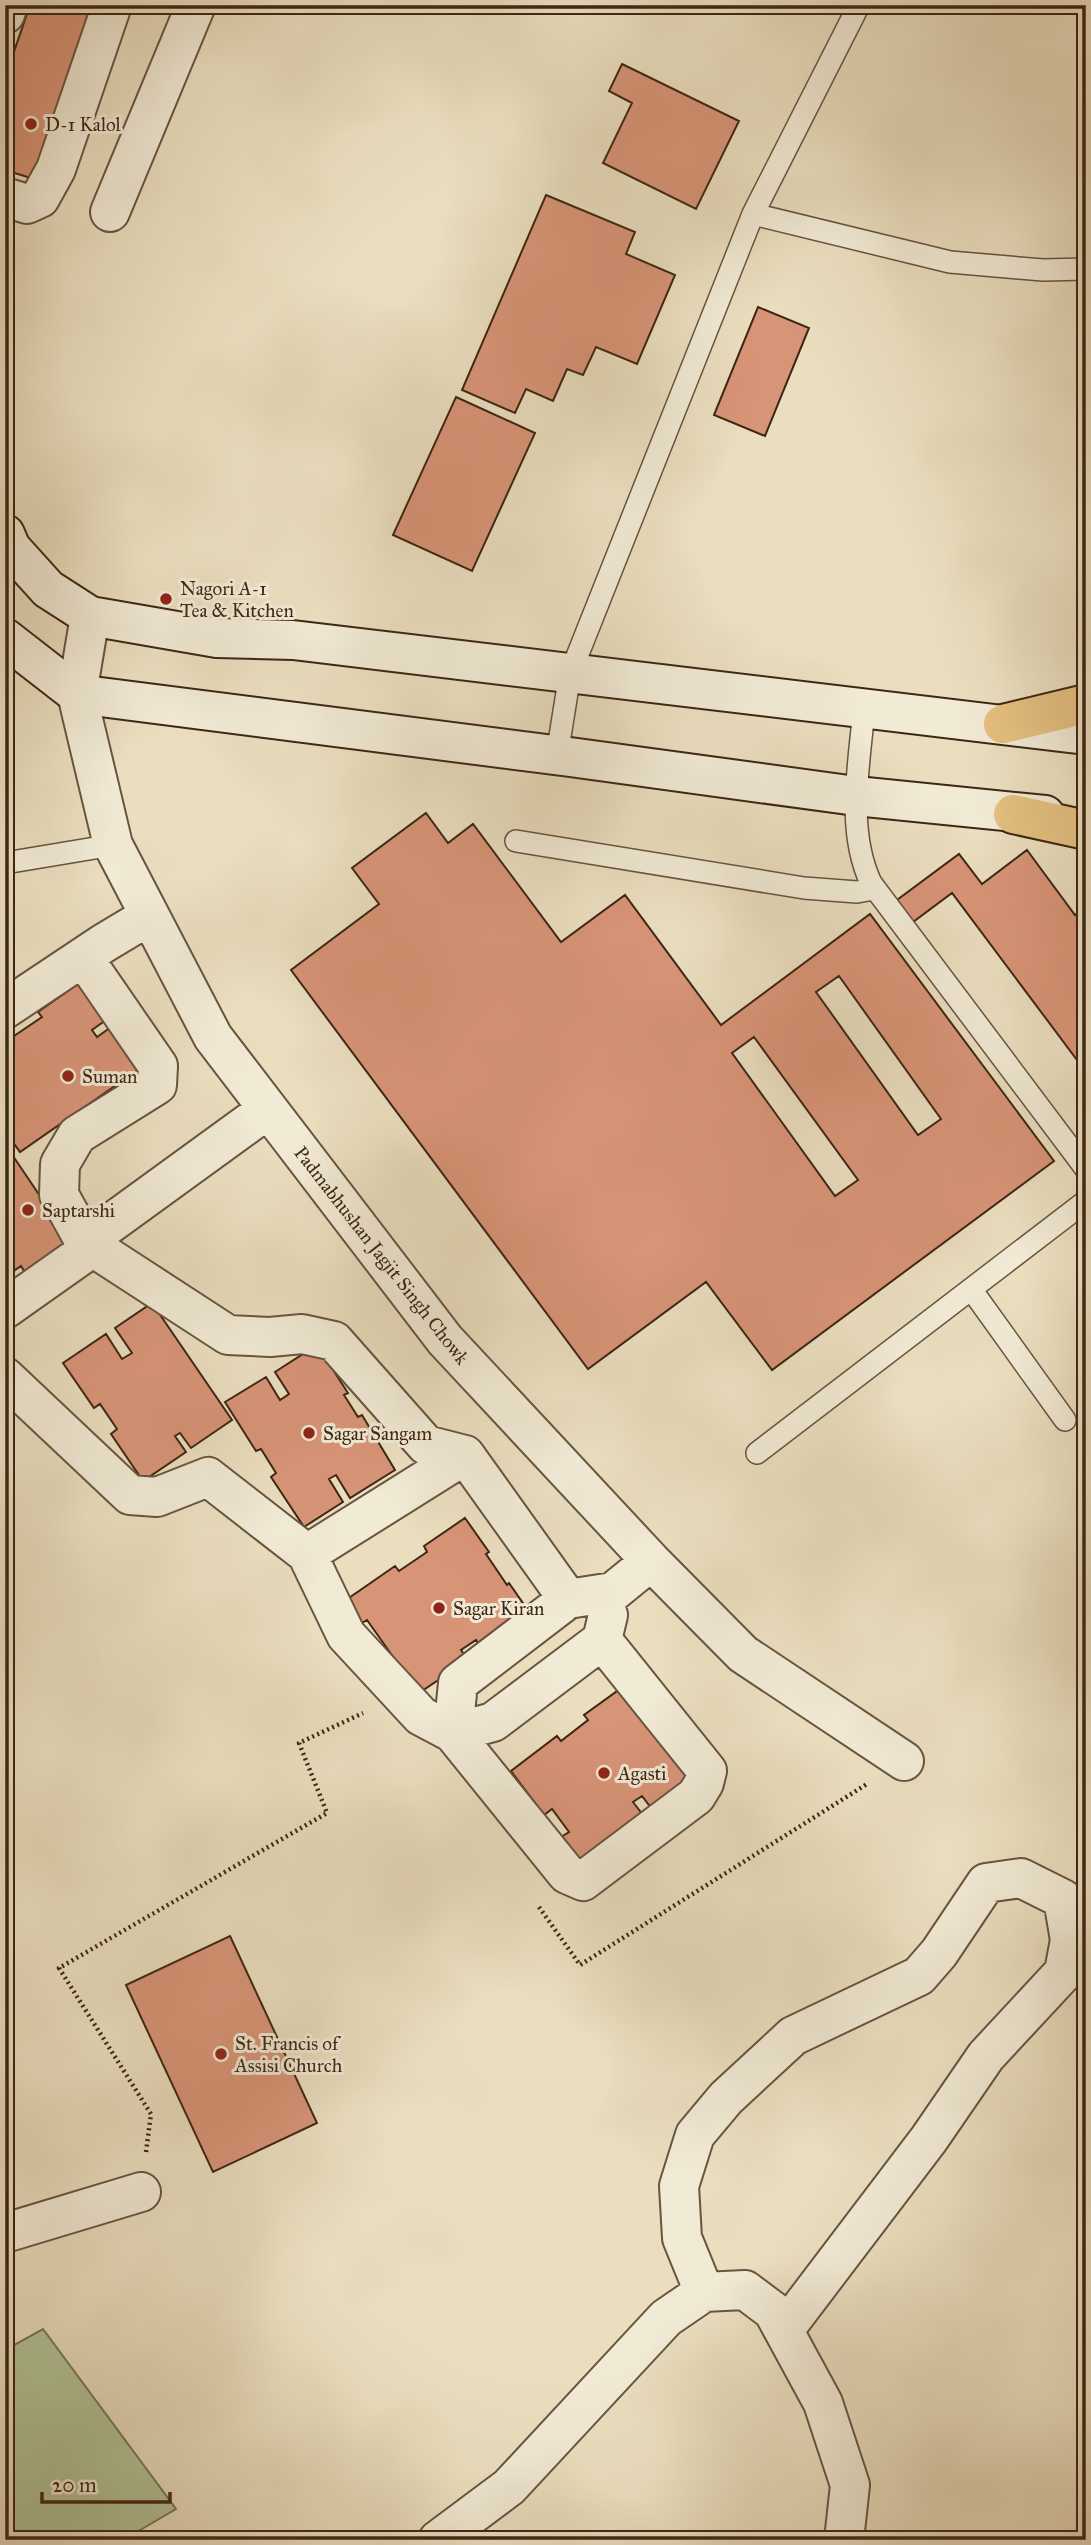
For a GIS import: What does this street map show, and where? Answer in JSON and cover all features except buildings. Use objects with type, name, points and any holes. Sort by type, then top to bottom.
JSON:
[{"type":"highway","points":[[1003,724],[1086,704]]},
{"type":"highway","points":[[1013,814],[1086,830]]},
{"type":"street","points":[[5,14],[8,5]]},
{"type":"street","points":[[5,197],[27,204],[40,198],[56,169],[112,5]]},
{"type":"street","points":[[110,212],[196,5]]},
{"type":"street","points":[[5,534],[11,548],[48,589],[89,616],[217,638],[293,640],[1086,735]]},
{"type":"street","points":[[77,694],[89,616]]},
{"type":"street","points":[[5,638],[77,694],[856,796],[1013,814],[1086,818]]},
{"type":"street","name":"Padmabhushan Jagjit Singh Chowk","points":[[77,694],[113,845],[213,1037],[445,1340],[651,1561],[743,1654],[904,1761]]},
{"type":"street","points":[[5,1009],[149,916]]},
{"type":"street","points":[[83,957],[158,1066],[157,1085],[77,1135],[60,1164],[60,1195],[85,1242],[228,1335],[270,1337],[302,1334],[334,1341],[426,1445],[465,1455],[568,1599]]},
{"type":"street","points":[[5,1309],[80,1256],[85,1242],[268,1109]]},
{"type":"street","points":[[5,1377],[130,1495],[157,1497],[208,1477],[307,1554],[346,1635],[421,1717],[453,1733],[567,1874],[583,1881],[696,1796],[707,1771],[602,1640]]},
{"type":"street","points":[[307,1554],[465,1455]]},
{"type":"street","points":[[453,1733],[458,1683],[568,1599],[613,1592],[651,1561]]},
{"type":"street","points":[[453,1733],[493,1722],[602,1640],[613,1592]]},
{"type":"street","points":[[704,2292],[682,2238],[679,2186],[695,2135],[726,2098],[793,2036],[919,1976],[939,1953],[986,1883],[1021,1878],[1063,1899],[1070,1940],[1064,1972],[986,2056],[929,2139],[784,2330]]},
{"type":"street","points":[[5,2233],[141,2192]]},
{"type":"street","points":[[438,2540],[509,2487],[667,2318],[704,2292],[745,2290],[773,2311],[823,2403],[850,2485],[844,2540]]},
{"type":"lane","points":[[557,755],[570,674],[753,214],[859,5]]},
{"type":"lane","points":[[753,214],[950,262],[1043,270],[1086,269]]},
{"type":"lane","points":[[864,709],[856,796],[860,855],[871,883],[1086,1169]]},
{"type":"lane","points":[[516,841],[804,888],[864,891],[871,883]]},
{"type":"lane","points":[[5,863],[113,845]]},
{"type":"lane","points":[[757,1453],[1086,1201]]},
{"type":"lane","points":[[971,1289],[1065,1420]]},
{"type":"path","points":[[141,2192],[151,2113],[59,1968],[327,1813],[299,1743],[371,1709]]},
{"type":"path","points":[[534,1898],[580,1965],[904,1761]]},
{"type":"green space","points":[[43,2329],[176,2509],[123,2540],[5,2540],[5,2350]]},
{"type":"place","name":"D-1 Kalol","points":[[31,124]]},
{"type":"place","name":"Nagori A-1 Tea & Kitchen","points":[[166,599]]},
{"type":"place","name":"Suman","points":[[68,1076]]},
{"type":"place","name":"Saptarshi","points":[[28,1210]]},
{"type":"place","name":"Sagar Sangam","points":[[309,1433]]},
{"type":"place","name":"Sagar Kiran","points":[[439,1608]]},
{"type":"place","name":"Agasti","points":[[604,1773]]},
{"type":"place","name":"St. Francis of Assisi Church","points":[[221,2054]]}]
